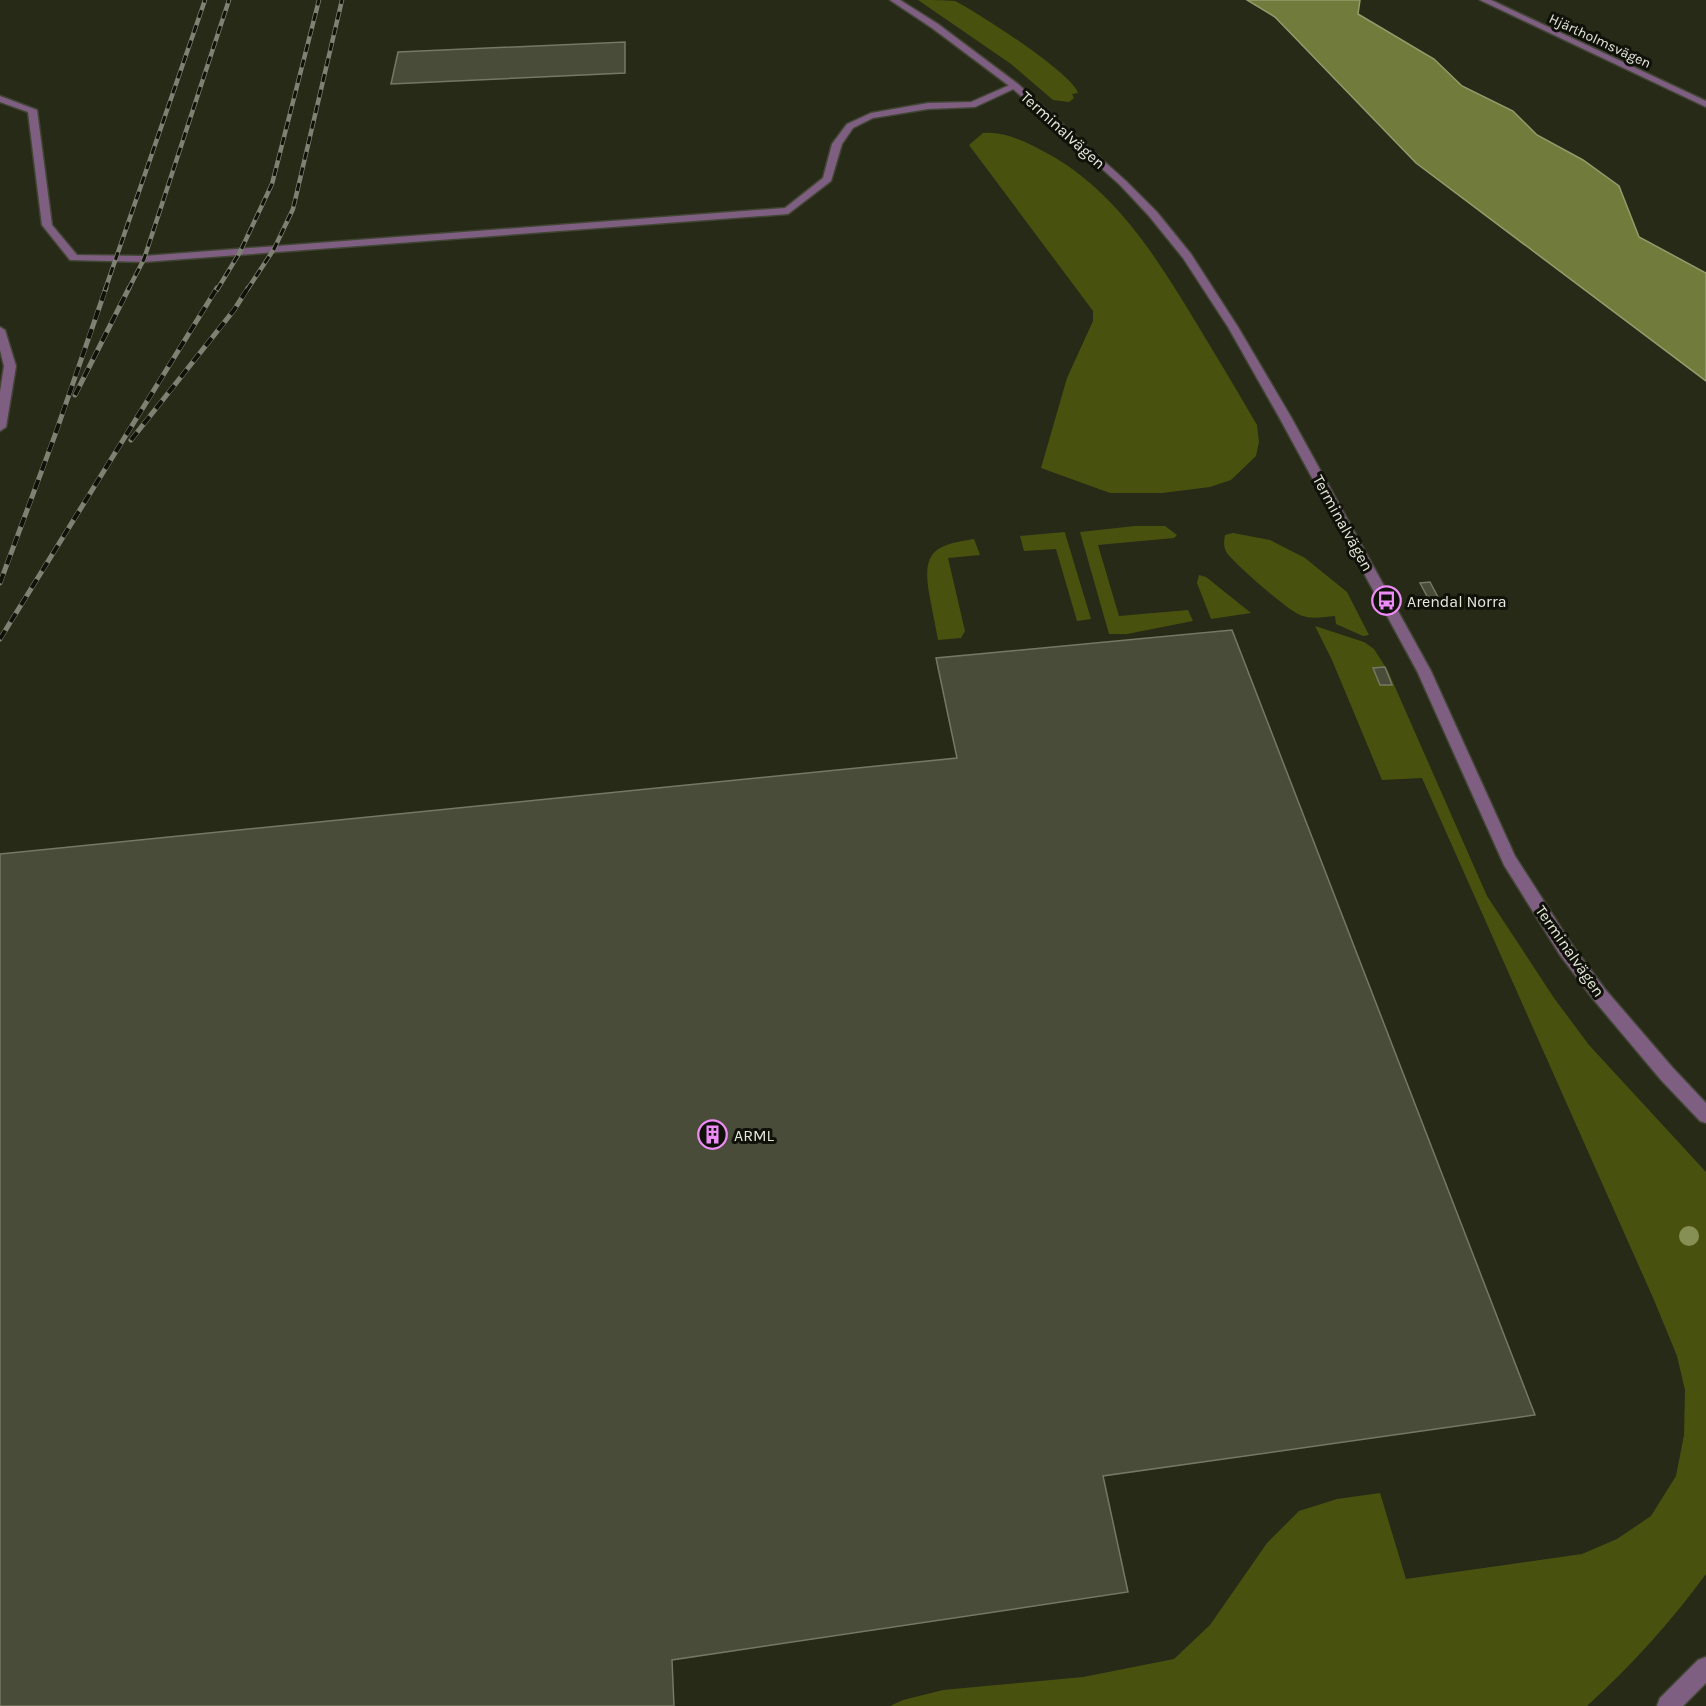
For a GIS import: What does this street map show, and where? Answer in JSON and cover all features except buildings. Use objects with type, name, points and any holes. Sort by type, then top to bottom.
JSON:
[{"type":"street","name":"Terminalvägen","points":[[894,0],[935,26],[1015,86],[1138,199],[1187,256],[1207,284],[1285,417],[1424,671],[1509,860],[1560,941],[1599,994],[1666,1074],[1706,1115]]},
{"type":"street","name":"Hjärtholmsvägen","points":[[1484,0],[1706,104]]},
{"type":"street","points":[[0,99],[32,110],[47,225],[74,258],[144,259],[788,211],[828,179],[837,144],[850,126],[871,117],[928,106],[972,105],[1015,86]]},
{"type":"street","points":[[0,330],[10,366],[0,427]]},
{"type":"street","points":[[1668,1706],[1706,1668]]},
{"type":"shaded area","points":[[918,0],[955,1],[966,7],[1042,58],[1072,84],[1078,93],[1072,94],[1074,98],[1069,102],[1053,100],[1011,64]]},
{"type":"shaded area","points":[[1247,0],[1360,0],[1358,14],[1434,59],[1462,86],[1513,111],[1537,135],[1583,160],[1619,186],[1639,237],[1706,273],[1706,381],[1416,163],[1275,17]]},
{"type":"shaded area","points":[[983,133],[997,133],[1019,139],[1064,163],[1106,198],[1159,263],[1257,425],[1259,442],[1256,456],[1231,480],[1210,487],[1162,493],[1110,493],[1041,468],[1067,378],[1093,321],[1093,311],[969,145]]},
{"type":"shaded area","points":[[1135,526],[1165,526],[1177,535],[1174,538],[1098,545],[1119,616],[1188,610],[1193,621],[1127,634],[1109,634],[1080,532]]},
{"type":"shaded area","points":[[1065,532],[1091,619],[1077,621],[1056,549],[1024,551],[1020,536]]},
{"type":"shaded area","points":[[1233,533],[1270,540],[1305,558],[1347,592],[1369,635],[1363,636],[1336,624],[1335,616],[1306,617],[1283,603],[1250,576],[1227,553],[1224,546],[1225,535]]},
{"type":"shaded area","points":[[974,539],[980,555],[948,558],[965,631],[961,638],[938,640],[927,579],[930,559],[934,552],[941,548]]},
{"type":"shaded area","points":[[1199,575],[1206,577],[1251,613],[1211,619],[1197,583]]},
{"type":"shaded area","points":[[1315,626],[1364,642],[1374,649],[1388,671],[1487,896],[1554,998],[1589,1045],[1706,1172],[1706,1574],[1650,1643],[1587,1706],[890,1706],[903,1700],[943,1690],[1083,1677],[1174,1659],[1210,1625],[1267,1543],[1299,1511],[1337,1499],[1380,1493],[1406,1579],[1582,1554],[1617,1539],[1651,1516],[1676,1476],[1684,1435],[1685,1390],[1677,1356],[1654,1300],[1422,778],[1382,780],[1332,660]]},
{"type":"railway","points":[[105,290],[205,0]]},
{"type":"railway","points":[[128,290],[144,259],[229,0]]},
{"type":"railway","points":[[217,290],[240,252],[272,184],[319,0]]},
{"type":"railway","points":[[247,290],[274,249],[293,209],[342,0]]},
{"type":"railway","points":[[0,583],[106,288]]},
{"type":"railway","points":[[75,395],[129,288]]},
{"type":"railway","points":[[0,639],[217,288]]},
{"type":"railway","points":[[131,440],[234,310],[248,288]]},
{"type":"place","name":"Arendal Norra","points":[[1386,601]]},
{"type":"place","name":"ARML","points":[[713,1135]]}]
